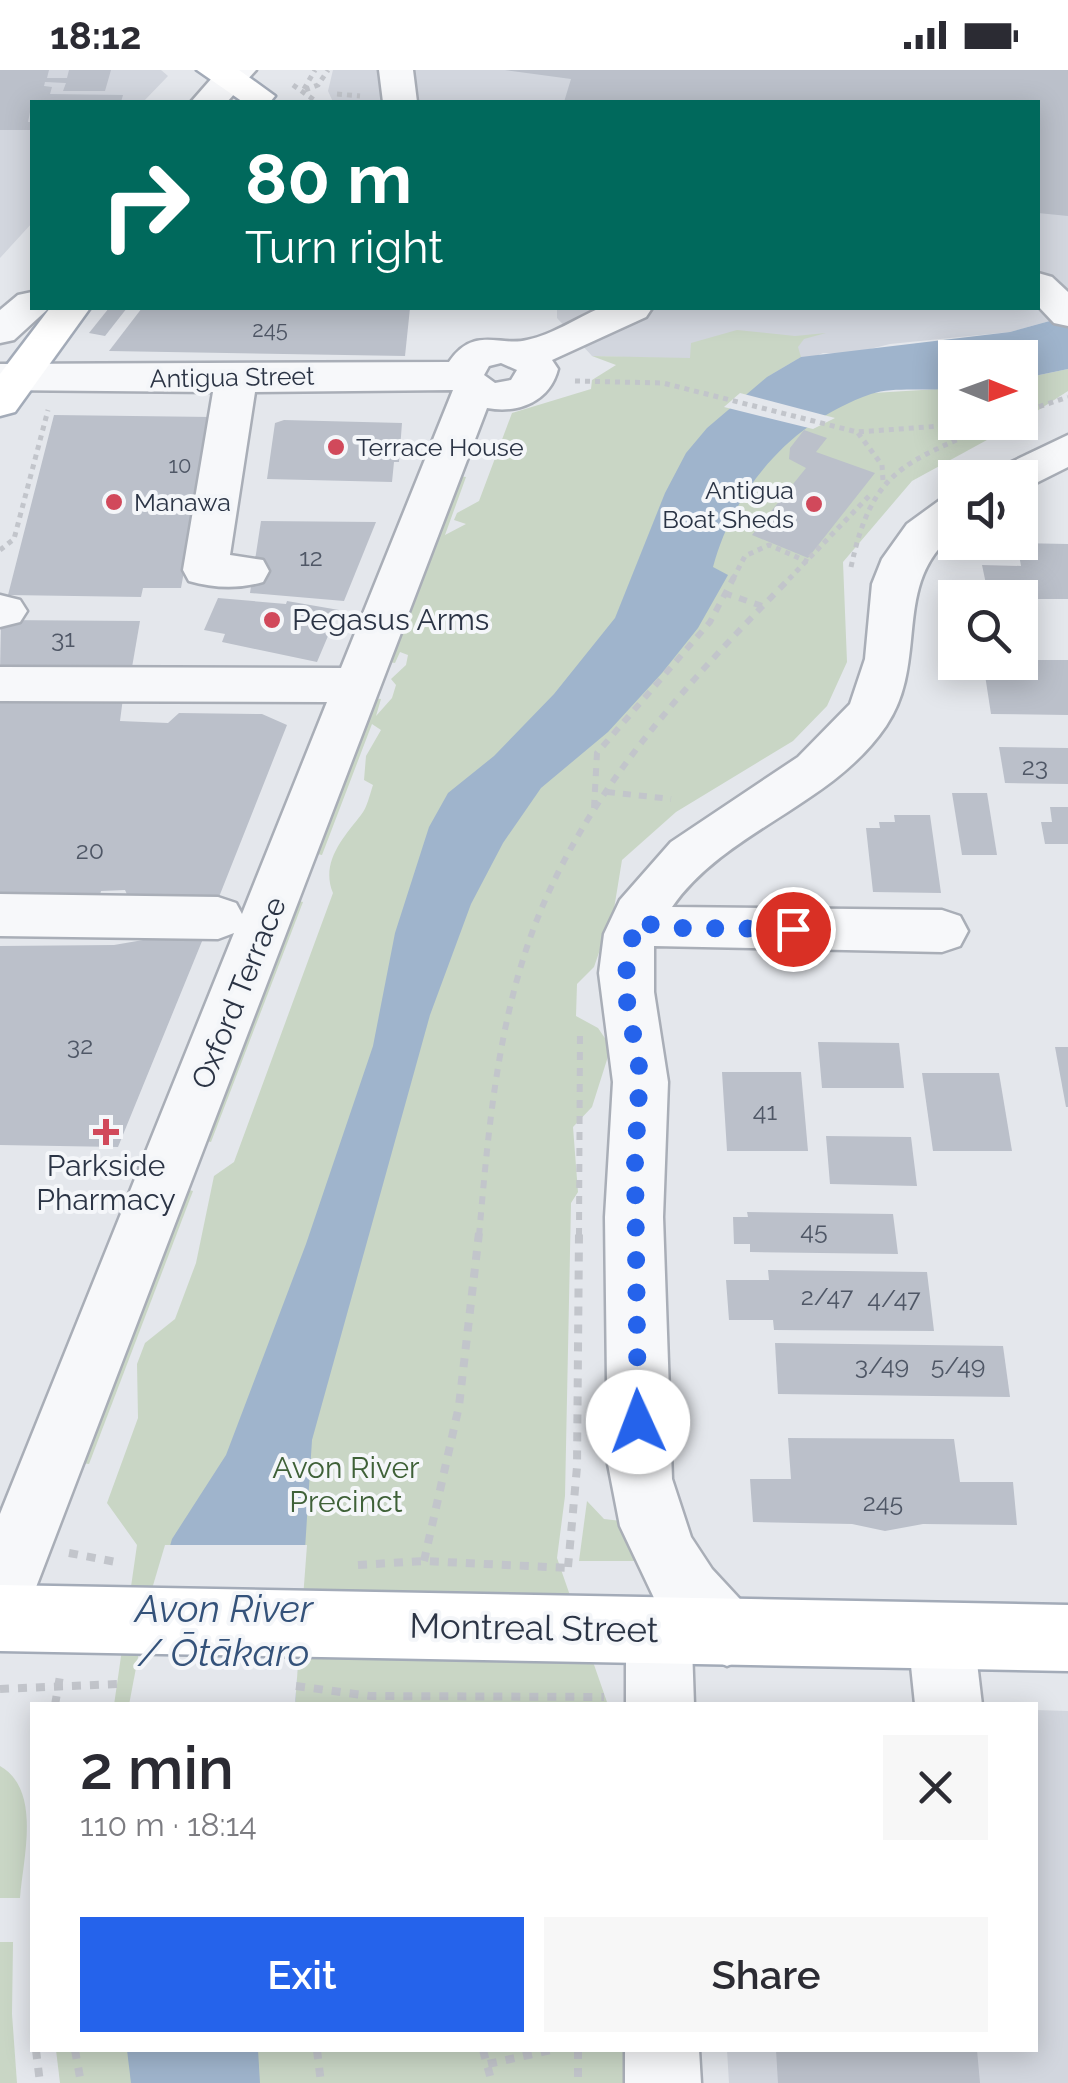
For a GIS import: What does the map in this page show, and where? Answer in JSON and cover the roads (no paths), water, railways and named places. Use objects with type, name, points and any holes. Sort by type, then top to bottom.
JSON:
[{"type":"main road","points":[[5,386],[68,310]]},
{"type":"main road","name":"Montreal Street","points":[[0,1618],[1068,1638]]},
{"type":"street","points":[[396,70],[400,100]]},
{"type":"street","points":[[0,331],[30,306]]},
{"type":"street","points":[[490,310],[493,368],[627,310]]},
{"type":"street","name":"Antigua Street","points":[[5,386],[493,368]]},
{"type":"street","name":"Oxford Terrace","points":[[0,1595],[361,685],[410,502],[493,368]]},
{"type":"street","points":[[236,379],[206,570],[246,571]]},
{"type":"street","points":[[1038,465],[1068,448]]},
{"type":"street","points":[[728,1633],[689,1594],[647,1512],[641,1482],[635,1317],[640,1072],[624,985],[635,922],[674,866],[696,846],[825,763],[866,718],[882,692],[893,577],[918,538],[938,523]]},
{"type":"street","points":[[0,684],[361,685]]},
{"type":"street","points":[[0,915],[218,918]]},
{"type":"street","points":[[635,922],[681,928],[942,931]]},
{"type":"street","points":[[642,1701],[659,1631]]},
{"type":"street","points":[[941,1636],[950,1702]]},
{"type":"street","points":[[662,2052],[663,2083]]},
{"type":"water","name":"Avon River / Ōtākaro","points":[[1068,316],[1068,369],[1038,375],[1038,340],[943,340],[1010,332]]},
{"type":"water","name":"Avon River / Ōtākaro","points":[[938,341],[938,390],[891,390],[842,406],[792,440],[770,461],[736,510],[723,538],[713,567],[728,575],[698,628],[608,732],[541,788],[503,843],[471,904],[430,1015],[312,1440],[295,1702],[135,1702],[154,1600],[172,1539],[226,1455],[306,1244],[373,1046],[395,933],[429,827],[448,793],[494,756],[554,694],[615,618],[665,493],[686,453],[707,428],[767,377],[801,357]]},
{"type":"water","points":[[127,2052],[258,2052],[260,2083],[131,2083]]},
{"type":"place","name":"Terrace House","points":[[336,447]]},
{"type":"place","name":"Manawa","points":[[114,502]]},
{"type":"place","name":"Antigua Boat Sheds","points":[[814,504]]},
{"type":"place","name":"Pegasus Arms","points":[[272,620]]},
{"type":"place","name":"Parkside Pharmacy","points":[[106,1132]]},
{"type":"park label","name":"Avon River Precinct","points":[[346,1485]]}]
